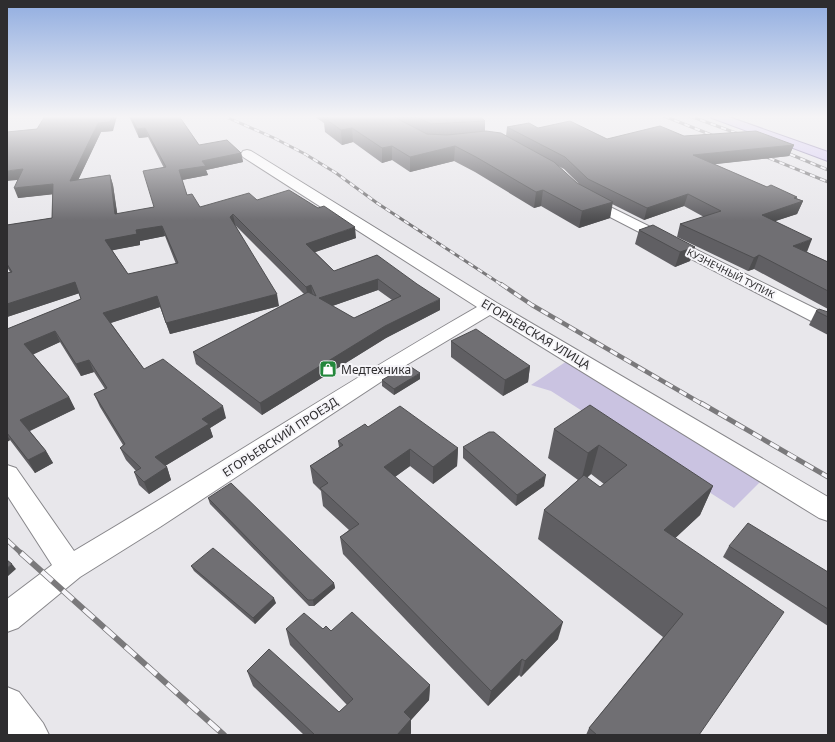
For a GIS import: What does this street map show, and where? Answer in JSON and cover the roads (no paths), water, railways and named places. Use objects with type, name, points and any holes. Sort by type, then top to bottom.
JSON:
[{"type":"main road","points":[[811,151],[828,157]]},
{"type":"street","name":"ЕГОРЬЕВСКАЯ УЛИЦА","points":[[247,154],[490,307],[828,510]]},
{"type":"street","name":"КУЗНЕЧНЫЙ ТУПИК","points":[[575,190],[580,195],[712,264],[828,322]]},
{"type":"street","name":"ЕГОРЬЕВСКИЙ ПРОЕЗД","points":[[7,618],[70,568],[151,519],[401,359],[490,307]]},
{"type":"street","points":[[7,475],[70,568]]},
{"type":"street","points":[[7,704],[31,735]]},
{"type":"railway","points":[[298,151],[336,173],[377,203],[502,285]]},
{"type":"railway","points":[[782,151],[828,170]]},
{"type":"railway","points":[[759,154],[828,182]]},
{"type":"railway","points":[[501,284],[532,305],[702,404]]},
{"type":"railway","points":[[701,403],[828,477]]},
{"type":"railway","points":[[7,540],[22,554]]},
{"type":"railway","points":[[21,553],[224,735]]},
{"type":"place","name":"Медтехника","points":[[328,369]]}]
